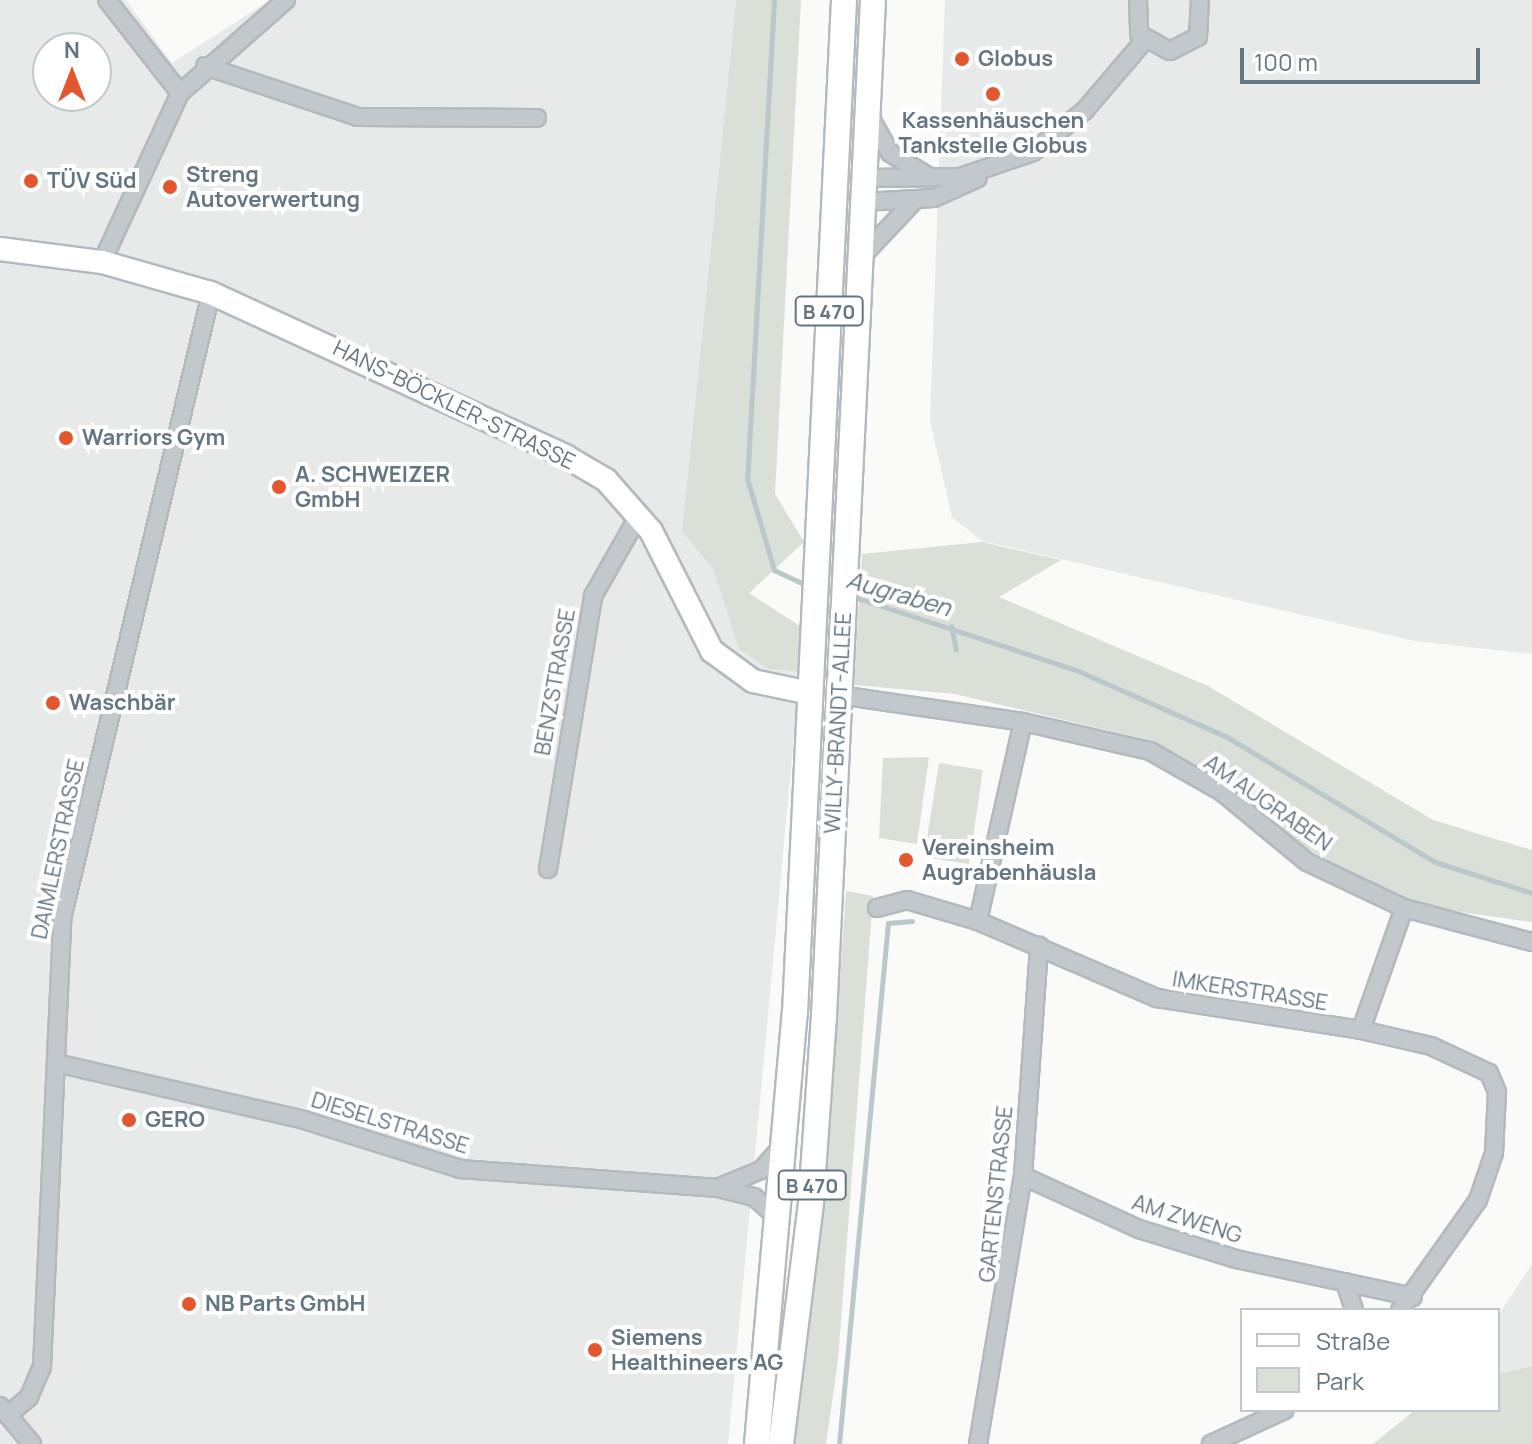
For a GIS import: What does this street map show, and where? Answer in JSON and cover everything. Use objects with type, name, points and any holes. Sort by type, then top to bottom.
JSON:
[{"type":"main road","name":"WILLY-BRANDT-ALLEE","points":[[757,1444],[786,1141],[844,0]]},
{"type":"main road","name":"WILLY-BRANDT-ALLEE","points":[[781,1444],[811,1202],[873,0]]},
{"type":"main road","points":[[835,189],[863,190]]},
{"type":"main road","points":[[810,693],[839,695]]},
{"type":"street","points":[[107,0],[180,93]]},
{"type":"street","points":[[102,262],[180,93],[205,66],[286,0]]},
{"type":"street","points":[[1138,0],[1135,25],[1144,41],[1170,51],[1190,45],[1203,26],[1200,0]]},
{"type":"street","points":[[860,266],[880,229],[913,202],[1033,152],[1075,119],[1144,41]]},
{"type":"street","points":[[205,66],[358,117],[537,118]]},
{"type":"street","points":[[867,109],[890,153],[934,178]]},
{"type":"street","points":[[863,190],[986,173]]},
{"type":"street","points":[[863,190],[913,202]]},
{"type":"street","name":"HANS-BÖCKLER-STRASSE","points":[[0,249],[102,262],[211,293],[565,456],[606,480],[639,515],[712,651],[753,681],[810,693]]},
{"type":"street","name":"DAIMLERSTRASSE","points":[[32,1444],[5,1410],[29,1397],[42,1367],[65,906],[211,293]]},
{"type":"street","name":"BENZSTRASSE","points":[[548,869],[593,596],[639,515]]},
{"type":"street","name":"AM AUGRABEN","points":[[839,695],[1023,722],[1150,751],[1222,792],[1307,862],[1404,908],[1532,942]]},
{"type":"street","points":[[978,921],[1023,722]]},
{"type":"street","name":"IMKERSTRASSE","points":[[877,908],[907,900],[978,921],[1157,998],[1361,1030],[1466,1062],[1489,1073],[1497,1092],[1494,1153],[1478,1200],[1413,1297],[1402,1308]]},
{"type":"street","points":[[1361,1030],[1404,908]]},
{"type":"street","name":"GARTENSTRASSE","points":[[978,1444],[1023,1176],[1039,946]]},
{"type":"street","name":"DIESELSTRASSE","points":[[56,1063],[251,1106],[460,1169],[718,1188],[754,1197],[780,1220]]},
{"type":"street","name":"DIESELSTRASSE","points":[[718,1188],[761,1170],[786,1141]]},
{"type":"street","name":"AM ZWENG","points":[[1023,1176],[1139,1229],[1413,1297]]},
{"type":"street","points":[[1345,1282],[1353,1308]]},
{"type":"street","points":[[1211,1444],[1281,1412]]},
{"type":"shaded area","points":[[0,0],[126,0],[172,63],[270,0],[736,0],[682,532],[713,569],[739,649],[767,669],[800,672],[728,1444],[0,1444]]},
{"type":"shaded area","points":[[945,0],[1532,0],[1532,654],[1415,641],[982,541],[952,517],[930,421]]},
{"type":"shaded area","points":[[1532,1264],[1532,1366],[1500,1374],[1500,1313]]},
{"type":"green space","points":[[736,0],[801,0],[775,494],[804,542],[749,593],[806,630],[800,672],[767,669],[739,649],[713,569],[682,532]]},
{"type":"green space","points":[[982,542],[1061,560],[999,597],[1208,686],[1433,820],[1532,850],[1532,922],[1403,904],[1289,838],[1149,740],[955,694],[854,685],[862,554]]},
{"type":"green space","points":[[929,757],[917,844],[879,838],[883,758]]},
{"type":"green space","points":[[939,763],[983,770],[969,864],[924,857]]},
{"type":"green space","points":[[846,891],[873,896],[838,1360],[826,1444],[793,1444],[826,1186]]},
{"type":"green space","points":[[1532,1366],[1532,1444],[1373,1444],[1413,1412],[1500,1412],[1500,1374]]},
{"type":"waterway","name":"Augraben","points":[[774,0],[747,478],[774,570],[810,587]]},
{"type":"waterway","name":"Augraben","points":[[851,596],[1076,670],[1227,737],[1435,862],[1532,893]]},
{"type":"waterway","points":[[951,626],[956,649]]},
{"type":"waterway","points":[[839,1444],[888,923],[912,921]]},
{"type":"place","name":"Globus","points":[[962,59]]},
{"type":"place","name":"Kassenhäuschen Tankstelle Globus","points":[[993,94]]},
{"type":"place","name":"TÜV Süd","points":[[31,181]]},
{"type":"place","name":"Streng Autoverwertung","points":[[170,187]]},
{"type":"place","name":"Warriors Gym","points":[[66,438]]},
{"type":"place","name":"A. SCHWEIZER GmbH","points":[[279,487]]},
{"type":"place","name":"Waschbär","points":[[53,703]]},
{"type":"place","name":"Vereinsheim Augrabenhäusla","points":[[906,860]]},
{"type":"place","name":"GERO","points":[[129,1120]]},
{"type":"place","name":"NB Parts GmbH","points":[[189,1304]]},
{"type":"place","name":"Siemens Healthineers AG","points":[[595,1350]]}]
